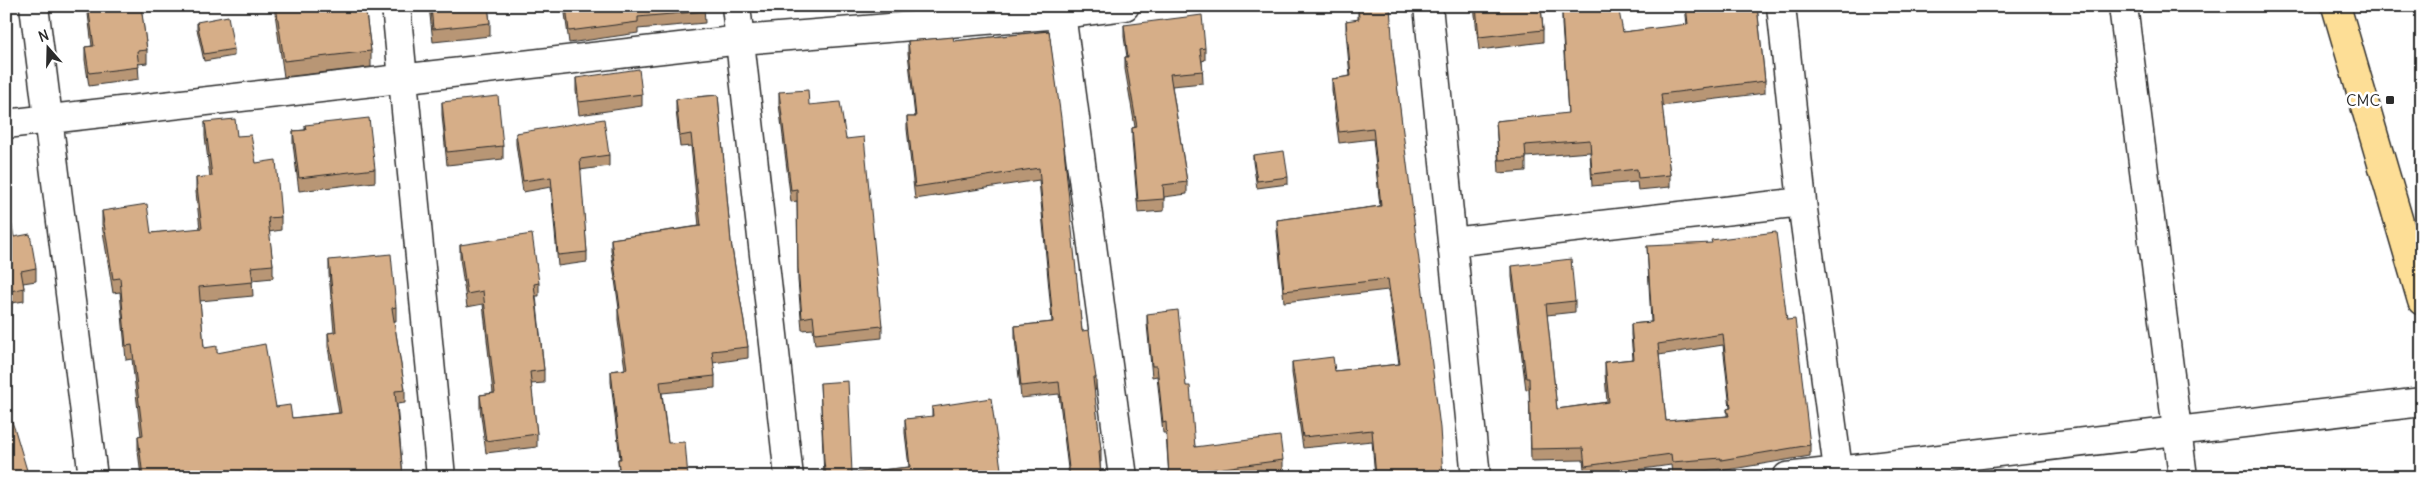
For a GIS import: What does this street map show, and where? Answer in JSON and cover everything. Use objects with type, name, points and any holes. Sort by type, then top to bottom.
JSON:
[{"type":"main road","points":[[2336,6],[2422,301]]},
{"type":"street","points":[[34,6],[93,477]]},
{"type":"street","points":[[396,6],[441,477]]},
{"type":"street","points":[[736,6],[789,477]]},
{"type":"street","points":[[6,124],[741,40],[1061,10],[1125,6]]},
{"type":"street","points":[[1428,6],[1476,477]]},
{"type":"street","points":[[1781,6],[1802,202],[1839,474]]},
{"type":"street","points":[[2123,6],[2183,477]]},
{"type":"street","points":[[1061,10],[1124,477]]},
{"type":"street","points":[[1452,242],[1802,202]]},
{"type":"street","points":[[1787,477],[1839,474],[2178,430],[2422,402]]},
{"type":"building","points":[[88,6],[141,6],[147,50],[137,51],[139,67],[89,73],[85,47],[94,46]]},
{"type":"building","points":[[276,6],[365,6],[371,51],[284,61]]},
{"type":"building","points":[[431,6],[488,6],[490,23],[433,29]]},
{"type":"building","points":[[566,6],[704,6],[705,11],[638,17],[638,22],[569,31]]},
{"type":"building","points":[[1358,6],[1390,6],[1393,52],[1440,428],[1443,477],[1376,477],[1372,430],[1303,437],[1292,362],[1333,357],[1335,371],[1400,364],[1388,279],[1284,291],[1277,220],[1381,206],[1373,128],[1339,132],[1332,79],[1351,76],[1346,21],[1359,19]]},
{"type":"building","points":[[1476,6],[1541,6],[1543,30],[1479,37]]},
{"type":"building","points":[[1598,6],[1618,6],[1623,32],[1688,24],[1686,6],[1757,6],[1765,81],[1661,94],[1670,175],[1638,178],[1637,169],[1592,174],[1590,140],[1525,145],[1526,159],[1499,160],[1496,121],[1568,113],[1562,12]]},
{"type":"building","points":[[1202,15],[1205,48],[1200,49],[1203,71],[1170,74],[1187,182],[1163,185],[1164,199],[1138,201],[1132,128],[1137,127],[1125,57],[1128,57],[1124,25]]},
{"type":"building","points":[[228,16],[234,49],[204,54],[197,22]]},
{"type":"building","points":[[1049,31],[1061,118],[1082,331],[1089,330],[1096,378],[1093,378],[1101,450],[1099,451],[1101,477],[1070,477],[1059,382],[1021,386],[1015,326],[1053,322],[1039,168],[915,187],[907,117],[916,117],[908,41],[953,37],[954,41]]},
{"type":"building","points":[[639,69],[642,94],[579,102],[576,78]]},
{"type":"building","points":[[808,90],[809,105],[840,102],[846,139],[864,137],[882,326],[815,333],[813,316],[802,318],[798,268],[797,189],[791,190],[779,92]]},
{"type":"building","points":[[718,95],[731,242],[748,347],[712,351],[715,376],[660,382],[668,443],[685,442],[688,477],[620,477],[618,459],[621,459],[611,371],[627,369],[618,309],[620,308],[611,239],[701,226],[691,134],[680,136],[676,99]]},
{"type":"building","points":[[498,96],[503,146],[447,152],[442,102]]},
{"type":"building","points":[[369,118],[375,169],[299,178],[293,131],[306,130],[305,125]]},
{"type":"building","points":[[235,119],[237,136],[251,135],[256,163],[276,160],[281,217],[268,218],[273,265],[251,267],[253,282],[199,287],[204,348],[217,346],[217,353],[265,344],[276,407],[290,405],[292,418],[341,413],[328,333],[336,332],[329,260],[391,254],[396,307],[392,308],[405,390],[395,391],[403,477],[260,477],[260,472],[228,477],[143,477],[138,436],[143,435],[132,345],[126,346],[120,278],[113,279],[102,211],[147,204],[151,233],[202,228],[196,178],[212,176],[205,122]]},
{"type":"building","points":[[604,119],[609,155],[580,159],[587,252],[558,255],[551,177],[523,181],[516,133]]},
{"type":"building","points":[[1284,151],[1288,177],[1257,181],[1253,155]]},
{"type":"building","points":[[12,225],[14,237],[30,234],[36,268],[21,271],[24,288],[6,292],[6,226]]},
{"type":"building","points":[[1776,232],[1787,320],[1795,319],[1810,445],[1721,460],[1721,458],[1672,462],[1671,454],[1585,466],[1583,448],[1531,449],[1529,378],[1526,378],[1512,266],[1571,259],[1575,301],[1546,304],[1557,409],[1609,402],[1605,362],[1634,359],[1631,324],[1652,322],[1647,246],[1712,243],[1711,240]],"holes":[[[1723,334],[1731,408],[1727,409],[1729,416],[1666,421],[1658,344]]]},
{"type":"building","points":[[532,234],[539,283],[534,284],[544,370],[530,372],[537,434],[486,441],[480,395],[495,393],[483,291],[467,294],[460,245]]},
{"type":"building","points":[[1178,310],[1186,386],[1190,386],[1195,447],[1280,436],[1283,460],[1201,471],[1201,477],[1169,477],[1166,422],[1163,423],[1157,366],[1152,366],[1147,314]]},
{"type":"building","points":[[848,381],[852,473],[910,467],[905,419],[933,416],[932,407],[991,398],[1001,469],[964,474],[964,477],[826,477],[820,383]]},
{"type":"building","points":[[6,406],[15,430],[29,477],[6,477]]},
{"type":"place","name":"CMC","points":[[2390,100]]}]
